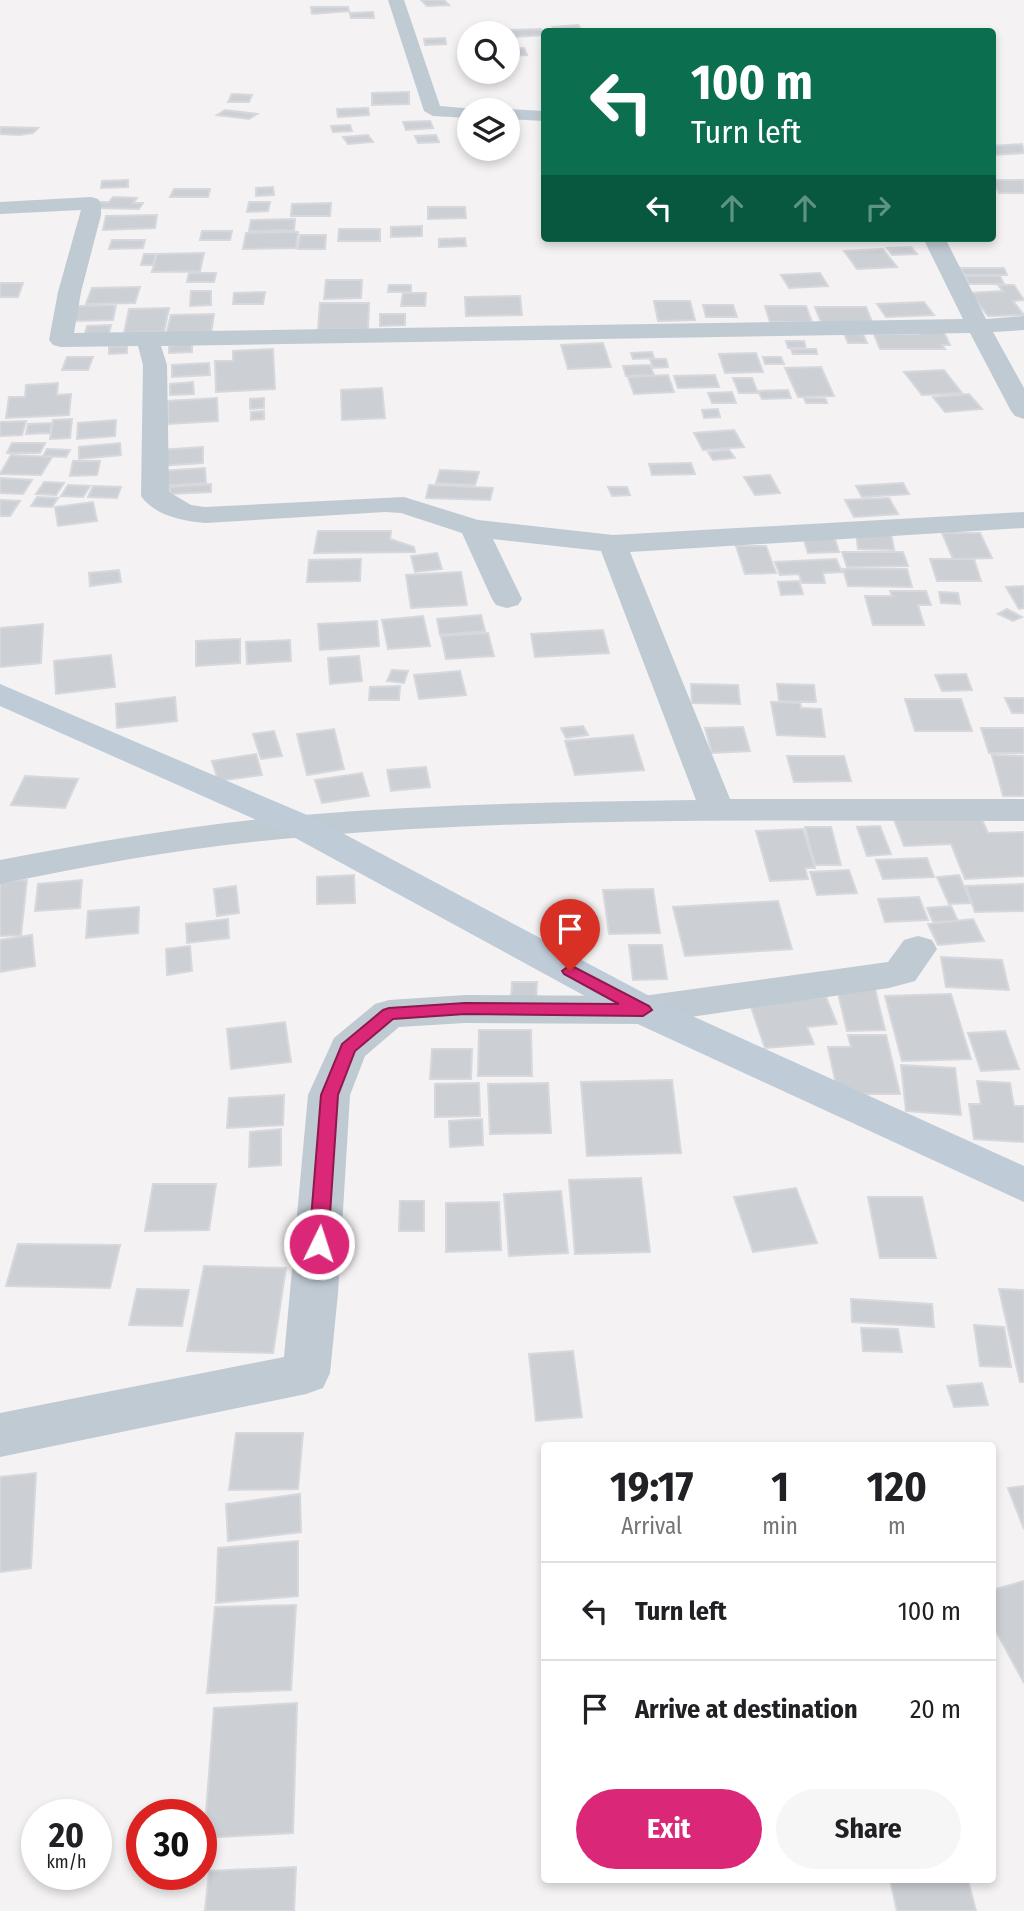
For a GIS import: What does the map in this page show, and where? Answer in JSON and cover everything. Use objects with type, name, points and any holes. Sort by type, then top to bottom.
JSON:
[{"type":"street","points":[[396,0],[433,111],[457,112]]},
{"type":"street","points":[[520,115],[541,116]]},
{"type":"street","points":[[0,208],[91,203],[91,215],[72,288],[64,308],[61,340],[978,326],[1024,323]]},
{"type":"street","points":[[936,242],[1024,411]]},
{"type":"street","points":[[148,337],[155,365],[155,496],[184,513],[205,516],[404,505],[474,528],[613,544],[1024,520]]},
{"type":"street","points":[[474,528],[507,599]]},
{"type":"street","points":[[613,544],[717,810]]},
{"type":"street","points":[[0,695],[301,826],[643,1010],[1024,1185]]},
{"type":"street","points":[[0,872],[111,850],[301,826],[461,815],[717,810],[1024,810]]},
{"type":"street","points":[[0,1435],[306,1373],[330,1095],[348,1048],[389,1014],[465,1009],[643,1010],[889,975],[901,972],[918,949]]},
{"type":"building","points":[[421,0],[444,0],[449,5],[427,6]]},
{"type":"building","points":[[311,7],[348,7],[349,11],[312,14]]},
{"type":"building","points":[[373,12],[374,18],[351,18],[350,13]]},
{"type":"building","points":[[578,25],[581,28],[554,28]]},
{"type":"building","points":[[541,29],[541,35],[520,36],[520,30]]},
{"type":"building","points":[[445,38],[446,44],[425,45],[424,39]]},
{"type":"building","points":[[520,48],[524,48],[527,55],[520,55]]},
{"type":"building","points":[[409,92],[409,104],[372,105],[372,93]]},
{"type":"building","points":[[232,94],[252,95],[249,102],[228,102]]},
{"type":"building","points":[[368,108],[369,115],[338,117],[337,109]]},
{"type":"building","points":[[225,110],[257,114],[249,119],[217,115]]},
{"type":"building","points":[[430,121],[433,128],[406,130],[403,122]]},
{"type":"building","points":[[350,125],[352,131],[333,132],[331,126]]},
{"type":"building","points":[[1,127],[38,128],[33,133],[19,135],[0,134]]},
{"type":"building","points":[[368,135],[373,142],[348,144],[343,137]]},
{"type":"building","points":[[436,135],[439,142],[418,143],[415,136]]},
{"type":"building","points":[[1022,144],[1024,153],[996,155],[996,146]]},
{"type":"building","points":[[128,180],[128,187],[101,188],[102,181]]},
{"type":"building","points":[[996,180],[1024,180],[1024,193],[999,193]]},
{"type":"building","points":[[273,187],[274,195],[256,196],[256,188]]},
{"type":"building","points":[[174,189],[210,189],[208,197],[170,197]]},
{"type":"building","points":[[113,197],[137,198],[133,203],[143,203],[139,209],[97,208],[101,202],[109,202]]},
{"type":"building","points":[[249,202],[270,202],[268,211],[247,212]]},
{"type":"building","points":[[331,203],[330,216],[291,216],[292,204]]},
{"type":"building","points":[[428,207],[465,207],[466,218],[428,219]]},
{"type":"building","points":[[157,215],[155,228],[103,230],[106,216]]},
{"type":"building","points":[[295,219],[294,230],[249,231],[251,220]]},
{"type":"building","points":[[422,226],[422,236],[391,237],[391,227]]},
{"type":"building","points":[[339,229],[380,229],[380,241],[338,241]]},
{"type":"building","points":[[202,231],[232,231],[230,240],[200,240]]},
{"type":"building","points":[[298,232],[296,248],[243,249],[246,233]]},
{"type":"building","points":[[300,235],[326,235],[325,249],[298,249]]},
{"type":"building","points":[[465,238],[466,246],[439,247],[439,239]]},
{"type":"building","points":[[112,240],[145,240],[143,248],[109,249]]},
{"type":"building","points":[[911,247],[917,254],[892,255],[887,248]]},
{"type":"building","points":[[883,249],[897,267],[857,269],[844,251]]},
{"type":"building","points":[[204,253],[200,271],[152,272],[157,254]]},
{"type":"building","points":[[144,254],[156,254],[153,265],[141,265]]},
{"type":"building","points":[[961,268],[1004,268],[1007,275],[964,275]]},
{"type":"building","points":[[189,273],[216,273],[214,282],[187,282]]},
{"type":"building","points":[[820,273],[828,286],[789,288],[781,275]]},
{"type":"building","points":[[965,276],[1000,276],[1004,284],[969,284]]},
{"type":"building","points":[[326,280],[362,280],[361,298],[324,299]]},
{"type":"building","points":[[0,283],[23,283],[18,297],[0,297]]},
{"type":"building","points":[[389,285],[411,285],[411,292],[388,292]]},
{"type":"building","points":[[998,285],[1014,285],[1024,300],[1013,301],[1024,315],[988,316],[970,293],[1003,291]]},
{"type":"building","points":[[140,287],[135,303],[86,304],[92,288]]},
{"type":"building","points":[[191,291],[211,291],[211,305],[190,306]]},
{"type":"building","points":[[265,292],[263,304],[233,304],[234,293]]},
{"type":"building","points":[[403,293],[426,293],[425,306],[401,306]]},
{"type":"building","points":[[520,296],[522,315],[466,316],[465,297]]},
{"type":"building","points":[[654,301],[690,301],[695,320],[658,321]]},
{"type":"building","points":[[924,302],[934,315],[886,317],[877,304]]},
{"type":"building","points":[[320,303],[369,303],[368,329],[318,330]]},
{"type":"building","points":[[116,305],[113,320],[74,321],[77,306]]},
{"type":"building","points":[[703,305],[733,305],[737,317],[706,317]]},
{"type":"building","points":[[765,306],[806,306],[812,322],[770,322]]},
{"type":"building","points":[[815,307],[866,307],[872,322],[821,322]]},
{"type":"building","points":[[169,308],[164,332],[124,333],[129,309]]},
{"type":"building","points":[[214,314],[211,334],[166,335],[171,315]]},
{"type":"building","points":[[380,314],[405,314],[405,325],[380,326]]},
{"type":"building","points":[[111,325],[108,337],[84,337],[87,326]]},
{"type":"building","points":[[916,330],[943,330],[950,345],[942,345],[945,349],[880,349],[874,334],[918,334]]},
{"type":"building","points":[[844,333],[863,334],[867,343],[848,343]]},
{"type":"building","points":[[786,341],[804,341],[806,348],[788,348]]},
{"type":"building","points":[[603,343],[611,367],[568,369],[561,345]]},
{"type":"building","points":[[192,344],[192,352],[169,353],[169,346]]},
{"type":"building","points":[[127,346],[127,353],[109,354],[109,347]]},
{"type":"building","points":[[273,349],[275,389],[216,392],[215,361],[233,361],[233,351]]},
{"type":"building","points":[[791,349],[816,349],[817,354],[793,354]]},
{"type":"building","points":[[652,352],[654,358],[633,359],[631,353]]},
{"type":"building","points":[[756,353],[763,372],[725,373],[719,354]]},
{"type":"building","points":[[67,357],[93,357],[88,370],[62,370]]},
{"type":"building","points":[[763,357],[781,357],[784,364],[765,364]]},
{"type":"building","points":[[650,359],[666,359],[668,367],[653,368]]},
{"type":"building","points":[[209,363],[210,375],[172,377],[172,365]]},
{"type":"building","points":[[650,365],[654,375],[626,376],[623,366]]},
{"type":"building","points":[[821,367],[834,396],[798,397],[785,368]]},
{"type":"building","points":[[944,370],[962,393],[922,395],[904,372]]},
{"type":"building","points":[[668,375],[674,392],[634,394],[628,377]]},
{"type":"building","points":[[715,375],[719,387],[678,388],[674,376]]},
{"type":"building","points":[[733,378],[752,378],[758,393],[739,393]]},
{"type":"building","points":[[193,382],[194,394],[170,395],[170,384]]},
{"type":"building","points":[[58,383],[57,395],[71,394],[69,415],[6,418],[9,397],[25,397],[26,385]]},
{"type":"building","points":[[382,388],[385,418],[342,420],[341,390]]},
{"type":"building","points":[[788,390],[791,398],[762,399],[758,391]]},
{"type":"building","points":[[732,392],[736,403],[712,403],[708,393]]},
{"type":"building","points":[[969,394],[982,409],[945,412],[933,397]]},
{"type":"building","points":[[217,398],[218,421],[168,424],[168,401]]},
{"type":"building","points":[[264,398],[264,408],[250,409],[250,399]]},
{"type":"building","points":[[804,398],[825,398],[827,403],[806,403]]},
{"type":"building","points":[[718,409],[720,417],[704,418],[702,410]]},
{"type":"building","points":[[264,411],[264,419],[251,420],[251,412]]},
{"type":"building","points":[[72,419],[70,438],[50,439],[53,420]]},
{"type":"building","points":[[116,420],[115,436],[77,439],[78,423]]},
{"type":"building","points":[[26,421],[22,435],[0,436],[0,422]]},
{"type":"building","points":[[52,423],[50,433],[26,434],[28,424]]},
{"type":"building","points":[[734,430],[744,447],[703,450],[694,433]]},
{"type":"building","points":[[12,443],[45,443],[40,453],[7,453]]},
{"type":"building","points":[[120,443],[121,455],[79,459],[79,447]]},
{"type":"building","points":[[203,447],[203,463],[158,466],[158,450]]},
{"type":"building","points":[[47,449],[70,450],[66,457],[43,456]]},
{"type":"building","points":[[729,450],[735,458],[713,460],[708,452]]},
{"type":"building","points":[[11,455],[52,457],[41,475],[0,474]]},
{"type":"building","points":[[73,461],[100,461],[97,475],[70,476]]},
{"type":"building","points":[[691,463],[695,474],[652,475],[649,464]]},
{"type":"building","points":[[205,468],[206,483],[161,486],[161,471]]},
{"type":"building","points":[[440,470],[479,472],[475,485],[436,483]]},
{"type":"building","points":[[770,475],[780,493],[755,495],[744,477]]},
{"type":"building","points":[[0,478],[32,480],[23,494],[0,493]]},
{"type":"building","points":[[44,482],[64,483],[56,495],[36,494]]},
{"type":"building","points":[[903,483],[909,494],[862,497],[856,486]]},
{"type":"building","points":[[211,484],[211,492],[170,494],[170,487]]},
{"type":"building","points":[[68,485],[90,486],[83,497],[61,496]]},
{"type":"building","points":[[429,485],[493,488],[490,500],[426,498]]},
{"type":"building","points":[[93,486],[121,487],[117,498],[88,497]]},
{"type":"building","points":[[608,487],[627,487],[630,495],[612,496]]},
{"type":"building","points":[[37,497],[58,498],[52,507],[31,506]]},
{"type":"building","points":[[889,498],[898,514],[854,517],[845,500]]},
{"type":"building","points":[[0,500],[20,501],[10,516],[0,516]]},
{"type":"building","points":[[93,502],[97,521],[58,526],[55,507]]},
{"type":"building","points":[[318,531],[391,531],[390,539],[414,547],[415,552],[314,553]]},
{"type":"building","points":[[856,531],[891,532],[894,550],[858,549]]},
{"type":"building","points":[[942,533],[980,533],[992,558],[953,559]]},
{"type":"building","points":[[834,536],[839,552],[808,553],[803,537]]},
{"type":"building","points":[[736,546],[766,546],[776,573],[745,574]]},
{"type":"building","points":[[842,552],[903,552],[908,566],[847,567]]},
{"type":"building","points":[[437,553],[442,569],[415,572],[411,556]]},
{"type":"building","points":[[361,559],[360,581],[307,582],[309,560]]},
{"type":"building","points":[[836,559],[842,572],[823,573],[825,583],[802,583],[799,574],[780,575],[775,562]]},
{"type":"building","points":[[930,559],[974,559],[981,581],[937,581]]},
{"type":"building","points":[[843,569],[907,569],[912,587],[848,586]]},
{"type":"building","points":[[119,570],[121,582],[90,586],[89,573]]},
{"type":"building","points":[[461,572],[467,605],[411,608],[406,575]]},
{"type":"building","points":[[799,581],[803,594],[781,595],[778,582]]},
{"type":"building","points":[[1024,586],[1024,608],[1019,609],[1006,587]]},
{"type":"building","points":[[890,591],[926,591],[931,605],[918,605],[924,625],[873,625],[865,596],[892,596]]},
{"type":"building","points":[[939,592],[958,593],[960,604],[941,603]]},
{"type":"building","points":[[1007,609],[1022,617],[1013,621],[998,614]]},
{"type":"building","points":[[481,615],[485,631],[440,635],[437,619]]},
{"type":"building","points":[[423,616],[430,646],[388,649],[382,620]]},
{"type":"building","points":[[377,621],[379,646],[320,650],[318,624]]},
{"type":"building","points":[[43,624],[41,663],[0,667],[0,628]]},
{"type":"building","points":[[603,630],[609,653],[535,657],[531,634]]},
{"type":"building","points":[[488,633],[494,656],[446,659],[441,636]]},
{"type":"building","points":[[240,639],[240,663],[196,666],[196,641]]},
{"type":"building","points":[[290,640],[291,661],[247,664],[246,642]]},
{"type":"building","points":[[111,655],[115,687],[56,694],[54,661]]},
{"type":"building","points":[[359,656],[362,681],[330,684],[328,658]]},
{"type":"building","points":[[392,670],[408,671],[404,683],[387,681]]},
{"type":"building","points":[[460,671],[466,695],[419,699],[414,675]]},
{"type":"building","points":[[966,674],[972,690],[942,691],[935,675]]},
{"type":"building","points":[[691,684],[738,685],[740,704],[692,703]]},
{"type":"building","points":[[777,684],[814,685],[816,702],[779,701]]},
{"type":"building","points":[[400,686],[399,700],[369,700],[370,687]]},
{"type":"building","points":[[175,697],[177,721],[117,728],[116,704]]},
{"type":"building","points":[[1005,698],[1024,698],[1024,713],[1012,713]]},
{"type":"building","points":[[905,699],[961,699],[972,731],[915,731]]},
{"type":"building","points":[[771,702],[800,703],[801,708],[821,709],[825,737],[777,735]]},
{"type":"building","points":[[583,726],[588,735],[566,738],[561,728]]},
{"type":"building","points":[[743,727],[750,751],[712,753],[705,728]]},
{"type":"building","points":[[981,728],[1024,728],[1024,753],[989,753]]},
{"type":"building","points":[[334,729],[344,769],[307,775],[297,734]]},
{"type":"building","points":[[274,731],[282,756],[261,759],[253,734]]},
{"type":"building","points":[[633,735],[644,770],[575,775],[565,741]]},
{"type":"building","points":[[256,754],[262,775],[218,781],[212,761]]},
{"type":"building","points":[[992,755],[1024,756],[1024,796],[1003,796]]},
{"type":"building","points":[[787,756],[844,756],[851,781],[794,782]]},
{"type":"building","points":[[426,767],[430,787],[391,791],[387,770]]},
{"type":"building","points":[[362,773],[369,796],[322,803],[315,780]]},
{"type":"building","points":[[25,776],[78,779],[65,808],[11,805]]},
{"type":"building","points":[[978,811],[988,833],[1024,832],[1024,876],[965,879],[951,844],[904,846],[892,814]]},
{"type":"building","points":[[880,826],[891,854],[867,856],[857,827]]},
{"type":"building","points":[[805,827],[831,827],[841,865],[815,865]]},
{"type":"building","points":[[803,829],[815,868],[805,868],[808,879],[770,881],[756,831]]},
{"type":"building","points":[[927,858],[934,877],[883,879],[876,860]]},
{"type":"building","points":[[849,870],[857,893],[817,895],[810,872]]},
{"type":"building","points":[[354,875],[355,903],[317,904],[317,877]]},
{"type":"building","points":[[959,875],[971,903],[949,904],[937,877]]},
{"type":"building","points":[[27,880],[21,935],[0,936],[0,882]]},
{"type":"building","points":[[82,880],[80,908],[35,911],[38,884]]},
{"type":"building","points":[[1024,884],[1024,911],[975,912],[966,886]]},
{"type":"building","points":[[236,886],[239,913],[217,916],[214,889]]},
{"type":"building","points":[[653,889],[660,933],[609,934],[603,890]]},
{"type":"building","points":[[919,897],[928,920],[885,922],[878,899]]},
{"type":"building","points":[[778,901],[792,949],[685,956],[673,907]]},
{"type":"building","points":[[951,906],[958,921],[933,922],[927,908]]},
{"type":"building","points":[[139,907],[138,933],[86,938],[88,911]]},
{"type":"building","points":[[228,919],[229,938],[187,943],[186,924]]},
{"type":"building","points":[[973,919],[984,941],[938,945],[928,924]]},
{"type":"building","points":[[32,935],[35,966],[0,972],[0,940]]},
{"type":"building","points":[[629,945],[662,945],[667,979],[633,980]]},
{"type":"building","points":[[190,946],[192,971],[167,975],[166,949]]},
{"type":"building","points":[[941,957],[1002,960],[1009,990],[946,987]]},
{"type":"building","points":[[512,982],[537,982],[536,1002],[511,1002]]},
{"type":"building","points":[[837,989],[875,989],[885,1030],[847,1031]]},
{"type":"building","points":[[951,994],[971,1059],[902,1061],[885,996]]},
{"type":"building","points":[[826,997],[837,1024],[807,1027],[814,1044],[765,1048],[750,1004]]},
{"type":"building","points":[[285,1022],[291,1062],[231,1069],[227,1029]]},
{"type":"building","points":[[479,1030],[531,1030],[532,1076],[478,1076]]},
{"type":"building","points":[[1005,1031],[1019,1069],[981,1071],[968,1033]]},
{"type":"building","points":[[848,1035],[886,1035],[900,1094],[838,1094],[828,1047],[851,1047]]},
{"type":"building","points":[[432,1049],[472,1049],[471,1079],[430,1079]]},
{"type":"building","points":[[901,1065],[955,1068],[961,1115],[906,1111]]},
{"type":"building","points":[[672,1080],[681,1153],[587,1156],[581,1082]]},
{"type":"building","points":[[977,1081],[1010,1083],[1014,1106],[1024,1106],[1024,1142],[974,1139],[969,1104],[981,1104]]},
{"type":"building","points":[[479,1083],[480,1116],[435,1117],[435,1084]]},
{"type":"building","points":[[548,1083],[551,1133],[490,1134],[488,1084]]},
{"type":"building","points":[[284,1095],[283,1125],[227,1128],[229,1098]]},
{"type":"building","points":[[482,1119],[483,1145],[450,1147],[449,1121]]},
{"type":"building","points":[[281,1129],[281,1165],[249,1167],[250,1132]]},
{"type":"building","points":[[641,1178],[650,1252],[575,1254],[569,1180]]},
{"type":"building","points":[[153,1184],[216,1184],[209,1230],[145,1231]]},
{"type":"building","points":[[796,1188],[817,1243],[753,1252],[734,1197]]},
{"type":"building","points":[[561,1191],[568,1253],[509,1256],[504,1194]]},
{"type":"building","points":[[868,1197],[922,1197],[936,1258],[880,1258]]},
{"type":"building","points":[[400,1201],[424,1201],[424,1231],[399,1231]]},
{"type":"building","points":[[499,1202],[501,1250],[446,1252],[446,1203]]},
{"type":"building","points":[[18,1244],[120,1245],[110,1288],[6,1286]]},
{"type":"building","points":[[204,1266],[286,1268],[273,1353],[187,1351]]},
{"type":"building","points":[[137,1289],[189,1290],[182,1326],[129,1325]]},
{"type":"building","points":[[999,1289],[1024,1290],[1024,1382],[1020,1382]]},
{"type":"building","points":[[851,1299],[932,1304],[934,1327],[852,1322]]},
{"type":"building","points":[[974,1325],[1004,1327],[1011,1367],[980,1366]]},
{"type":"building","points":[[861,1328],[898,1329],[902,1352],[863,1351]]},
{"type":"building","points":[[573,1351],[582,1417],[536,1421],[529,1354]]},
{"type":"building","points":[[982,1383],[988,1405],[954,1407],[947,1386]]},
{"type":"building","points":[[236,1433],[303,1433],[298,1489],[229,1490]]},
{"type":"building","points":[[36,1473],[31,1568],[0,1572],[0,1477]]},
{"type":"building","points":[[1024,1486],[1024,1529],[1008,1488]]},
{"type":"building","points":[[300,1494],[301,1532],[228,1541],[226,1504]]},
{"type":"building","points":[[298,1541],[298,1596],[216,1603],[218,1548]]},
{"type":"building","points":[[1024,1581],[1024,1683],[996,1631],[996,1589]]},
{"type":"building","points":[[296,1605],[291,1690],[207,1693],[215,1607]]},
{"type":"building","points":[[297,1703],[293,1833],[217,1837],[217,1799],[207,1799],[214,1708]]},
{"type":"building","points":[[296,1867],[294,1911],[205,1911],[207,1890],[217,1890],[217,1871]]},
{"type":"building","points":[[891,1883],[969,1883],[976,1911],[897,1911]]},
{"type":"route","points":[[319,1244],[330,1095],[348,1048],[389,1014],[465,1009],[643,1010],[570,971]]}]
